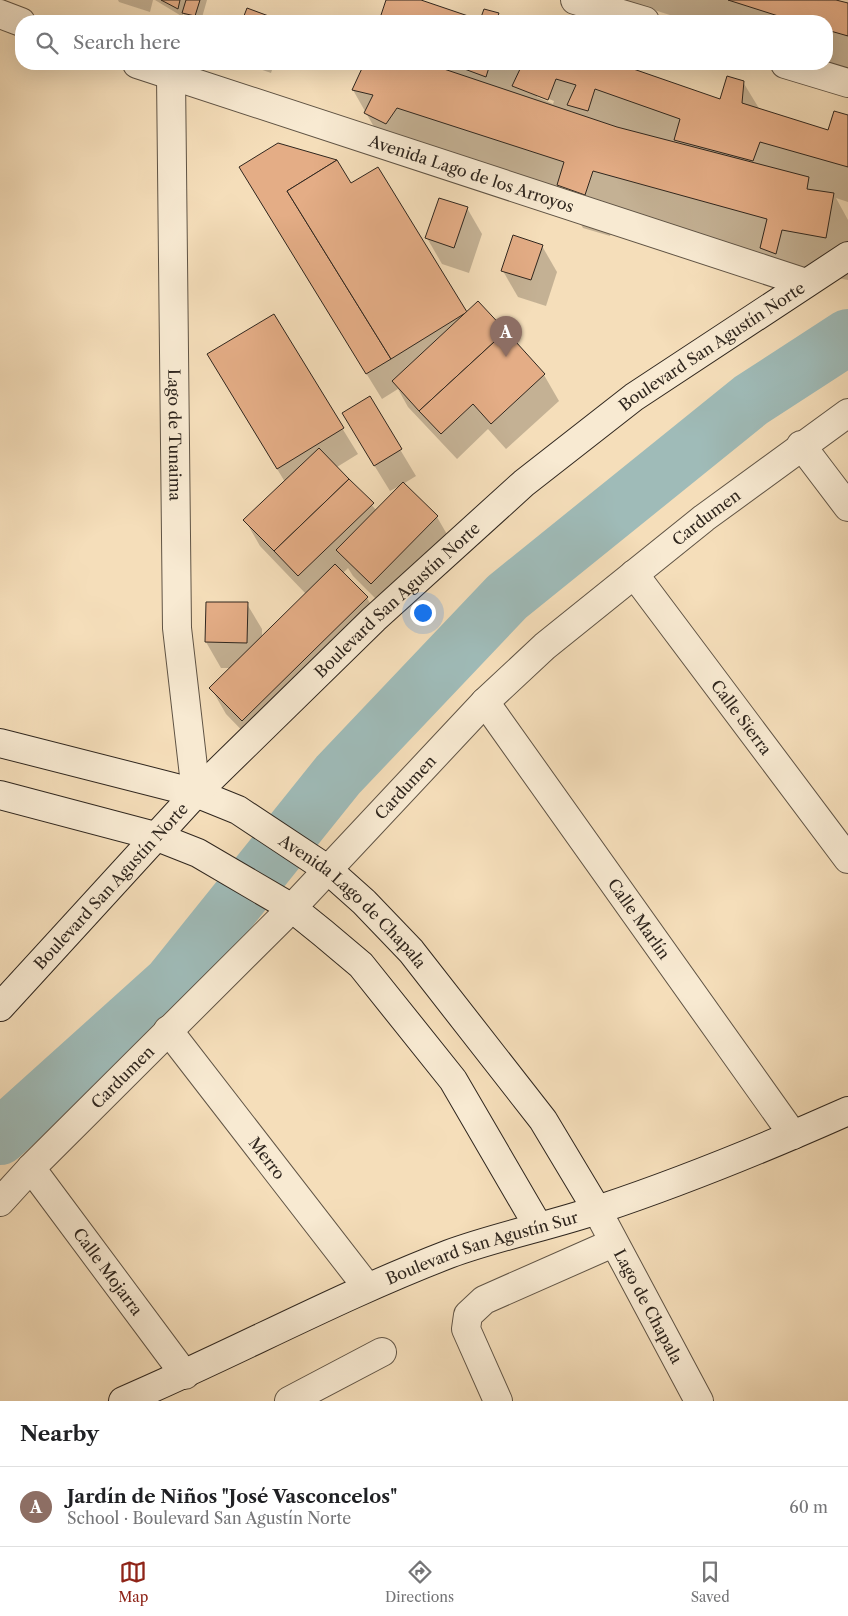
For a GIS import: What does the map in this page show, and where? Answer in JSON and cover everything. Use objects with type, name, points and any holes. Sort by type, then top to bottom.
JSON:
[{"type":"street","points":[[575,0],[625,15]]},
{"type":"street","points":[[0,14],[15,20]]},
{"type":"street","name":"Avenida Lago de los Arroyos","points":[[154,70],[806,283]]},
{"type":"street","points":[[805,70],[848,83]]},
{"type":"street","name":"Lago de Tunaima","points":[[171,76],[177,628],[196,792]]},
{"type":"street","name":"Boulevard San Agustín Norte","points":[[0,1007],[196,792],[374,619],[524,483],[634,397],[848,256]]},
{"type":"street","name":"Cardumen","points":[[0,1202],[31,1168],[168,1030],[292,908],[316,862],[545,646],[704,518],[848,413]]},
{"type":"street","points":[[802,445],[848,507]]},
{"type":"street","name":"Calle Sierra","points":[[634,574],[848,859]]},
{"type":"street","name":"Calle Marlín","points":[[485,702],[793,1136]]},
{"type":"street","name":"Avenida Lago de Chapala","points":[[0,743],[196,792],[238,810],[316,862],[364,902],[411,951],[469,1022],[543,1120],[597,1210]]},
{"type":"street","points":[[0,795],[155,836],[198,853],[292,908],[361,965],[453,1080],[538,1226]]},
{"type":"street","name":"Merro","points":[[168,1030],[367,1287]]},
{"type":"street","name":"Boulevard San Agustín Sur","points":[[123,1401],[185,1375],[367,1287],[451,1254],[538,1226],[597,1210],[649,1192],[793,1136],[848,1111]]},
{"type":"street","name":"Calle Mojarra","points":[[31,1168],[185,1375]]},
{"type":"street","name":"Lago de Chapala","points":[[597,1210],[699,1401]]},
{"type":"street","points":[[498,1401],[466,1329],[468,1315],[484,1300],[613,1243]]},
{"type":"street","points":[[289,1401],[382,1352]]},
{"type":"building","points":[[161,0],[180,0],[178,9]]},
{"type":"building","points":[[186,0],[200,0],[195,15],[182,13]]},
{"type":"building","points":[[386,0],[421,0],[465,15],[381,15]]},
{"type":"building","points":[[728,0],[836,0],[848,3],[848,36],[833,32],[833,15],[775,15]]},
{"type":"building","points":[[247,8],[266,15],[244,15]]},
{"type":"building","points":[[484,9],[499,13],[498,15],[482,15]]},
{"type":"building","points":[[361,70],[447,70],[617,127],[809,177],[807,189],[834,193],[826,238],[782,230],[776,254],[760,248],[767,219],[593,171],[585,195],[557,185],[564,162],[397,108],[386,124],[364,113],[373,95],[352,90]]},
{"type":"building","points":[[467,70],[488,70],[486,77]]},
{"type":"building","points":[[520,70],[636,70],[720,99],[727,76],[744,81],[742,103],[828,130],[834,111],[848,115],[848,167],[760,142],[753,161],[674,140],[680,119],[595,89],[588,111],[567,105],[576,85],[556,79],[548,100],[512,86]]},
{"type":"building","points":[[278,143],[337,160],[287,191],[391,359],[366,374],[239,167]]},
{"type":"building","points":[[337,160],[351,183],[378,167],[467,312],[391,359],[287,191]]},
{"type":"building","points":[[439,198],[468,207],[454,248],[425,238]]},
{"type":"building","points":[[513,235],[543,245],[531,280],[501,271]]},
{"type":"building","points":[[478,301],[506,331],[419,411],[392,381]]},
{"type":"building","points":[[274,314],[344,428],[277,469],[207,354]]},
{"type":"building","points":[[506,331],[545,374],[491,424],[473,404],[441,434],[419,411]]},
{"type":"building","points":[[370,396],[402,449],[374,466],[342,413]]},
{"type":"building","points":[[319,448],[349,479],[274,551],[243,520]]},
{"type":"building","points":[[349,479],[374,503],[298,576],[274,551]]},
{"type":"building","points":[[403,482],[438,516],[371,584],[336,550]]},
{"type":"building","points":[[335,564],[368,597],[242,721],[209,688]]},
{"type":"building","points":[[206,602],[248,602],[247,643],[205,642]]},
{"type":"waterway","points":[[0,1137],[171,983],[338,775],[507,597],[751,400],[848,337]]},
{"type":"place","name":"Jardín de Niños \"José Vasconcelos\"","points":[[506,357]]}]
